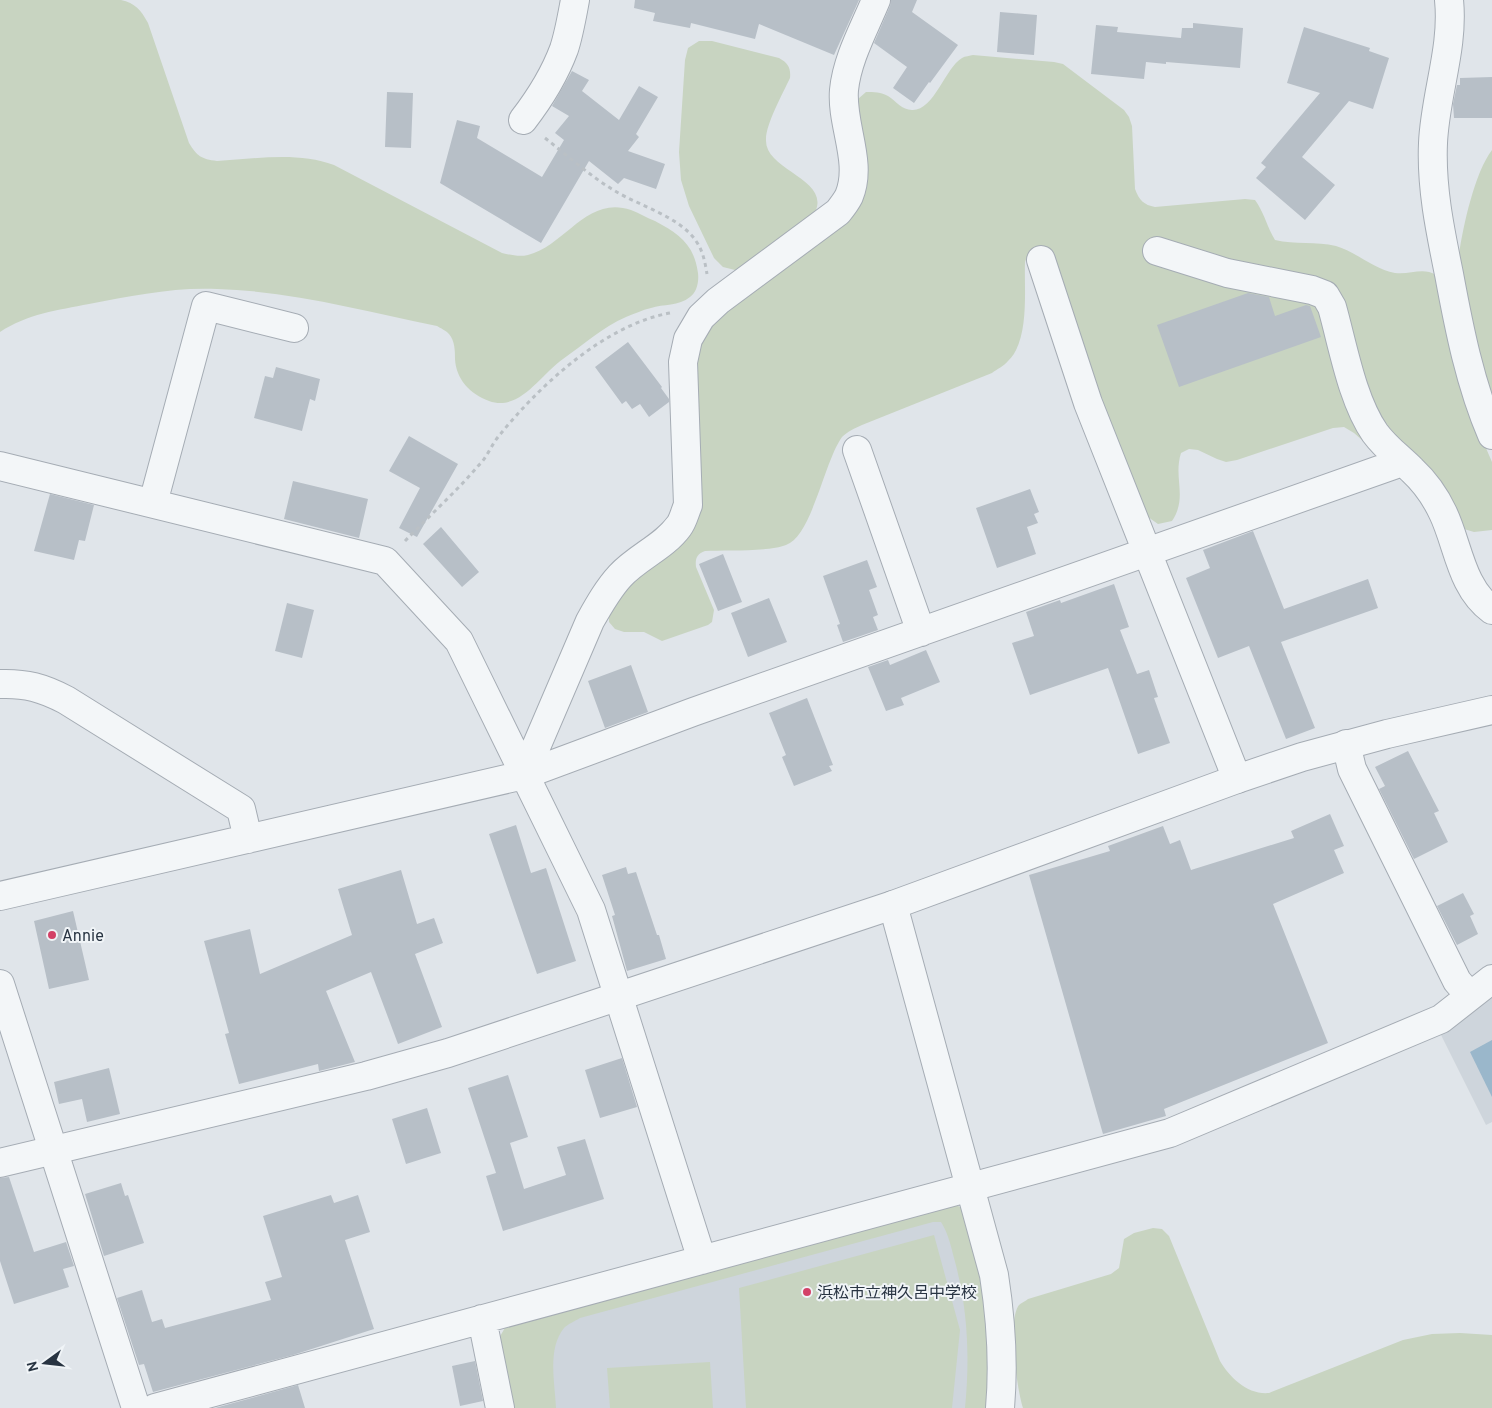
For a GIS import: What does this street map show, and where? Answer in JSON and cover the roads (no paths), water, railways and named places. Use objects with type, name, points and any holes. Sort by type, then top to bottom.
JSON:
[{"type":"street","points":[[523,120],[540,98],[554,74],[564,48],[575,0]]},
{"type":"street","points":[[524,775],[590,621],[603,597],[620,576],[640,558],[663,542],[679,526],[688,505],[683,362],[688,338],[700,317],[838,212],[848,197],[853,179],[853,170],[844,102],[846,75],[876,0]]},
{"type":"street","points":[[1449,0],[1447,52],[1434,127],[1433,178],[1437,213],[1460,332],[1478,397],[1492,435]]},
{"type":"street","points":[[1157,252],[1227,273],[1312,290],[1325,295],[1332,308],[1361,408],[1374,432],[1392,453],[1413,470],[1430,490],[1444,513],[1460,562],[1472,586],[1492,610]]},
{"type":"street","points":[[1041,260],[1088,403],[1236,779]]},
{"type":"street","points":[[152,503],[206,306],[294,328]]},
{"type":"street","points":[[857,450],[921,632]]},
{"type":"street","points":[[0,896],[524,775],[693,712],[1402,462]]},
{"type":"street","points":[[0,466],[385,561],[459,641],[591,910],[702,1260]]},
{"type":"street","points":[[0,684],[24,684],[46,690],[60,697],[241,809],[248,839]]},
{"type":"street","points":[[0,1163],[366,1076],[448,1053],[893,905],[1236,779],[1346,744],[1492,710]]},
{"type":"street","points":[[1346,744],[1352,769],[1457,981],[1470,996]]},
{"type":"street","points":[[893,905],[994,1275],[999,1306],[1002,1367],[1000,1408]]},
{"type":"street","points":[[155,1408],[1170,1133],[1440,1019],[1492,979]]},
{"type":"street","points":[[0,984],[136,1408]]},
{"type":"street","points":[[482,1319],[500,1408]]},
{"type":"water","points":[[1492,1040],[1492,1097],[1470,1052]]},
{"type":"place","name":"Annie","points":[[52,935]]},
{"type":"place","name":"浜松市立神久呂中学校","points":[[807,1292]]}]
